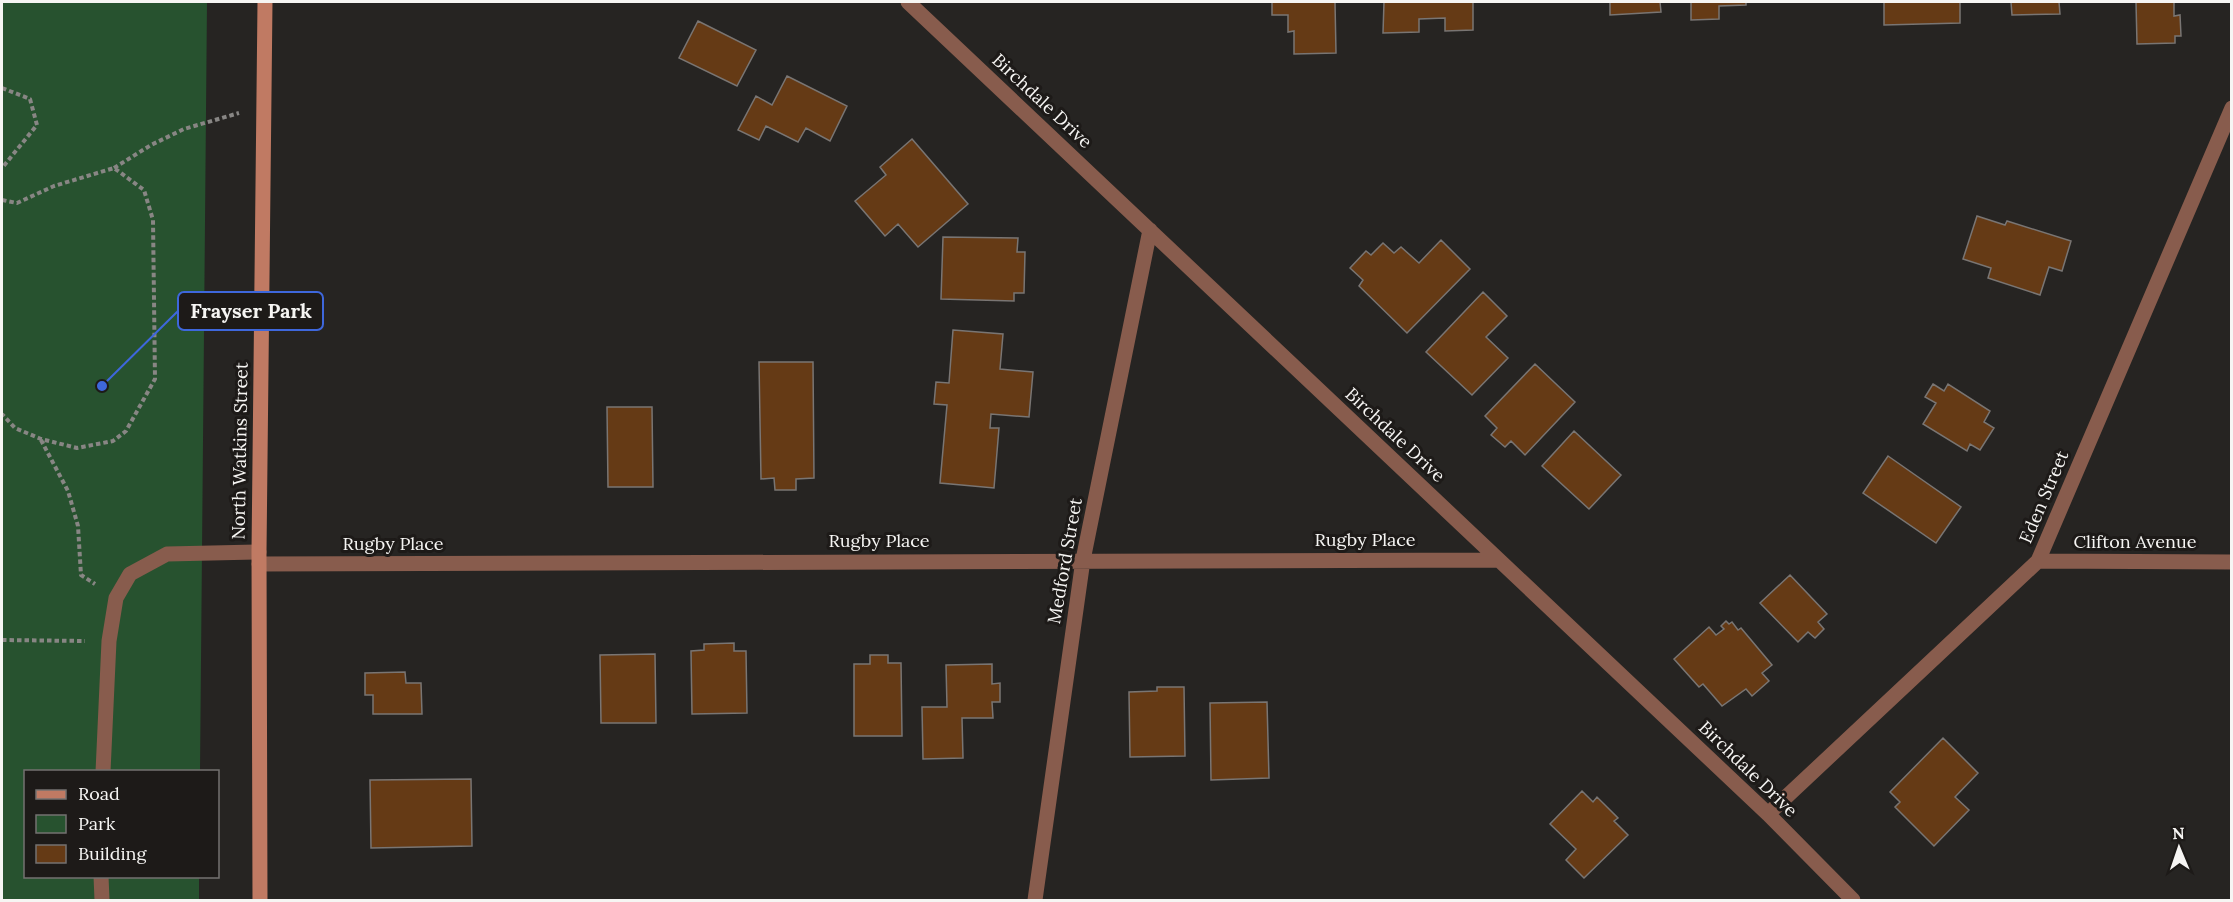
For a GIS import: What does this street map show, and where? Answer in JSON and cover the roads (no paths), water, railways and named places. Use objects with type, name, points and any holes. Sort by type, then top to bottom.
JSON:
[{"type":"main road","name":"North Watkins Street","points":[[260,900],[259,558],[265,2]]},
{"type":"street","name":"Birchdale Drive","points":[[908,2],[1768,814],[1853,900]]},
{"type":"street","name":"Eden Street","points":[[1768,814],[2038,561],[2232,108]]},
{"type":"street","name":"Medford Street","points":[[1035,900],[1083,560],[1150,230]]},
{"type":"street","name":"Rugby Place","points":[[103,770],[109,641],[116,598],[130,574],[167,554],[259,558],[1498,560]]},
{"type":"street","name":"Clifton Avenue","points":[[2038,561],[2232,562]]},
{"type":"street","points":[[102,878],[102,900]]},
{"type":"place","name":"Frayser Park","points":[[102,386]]}]
